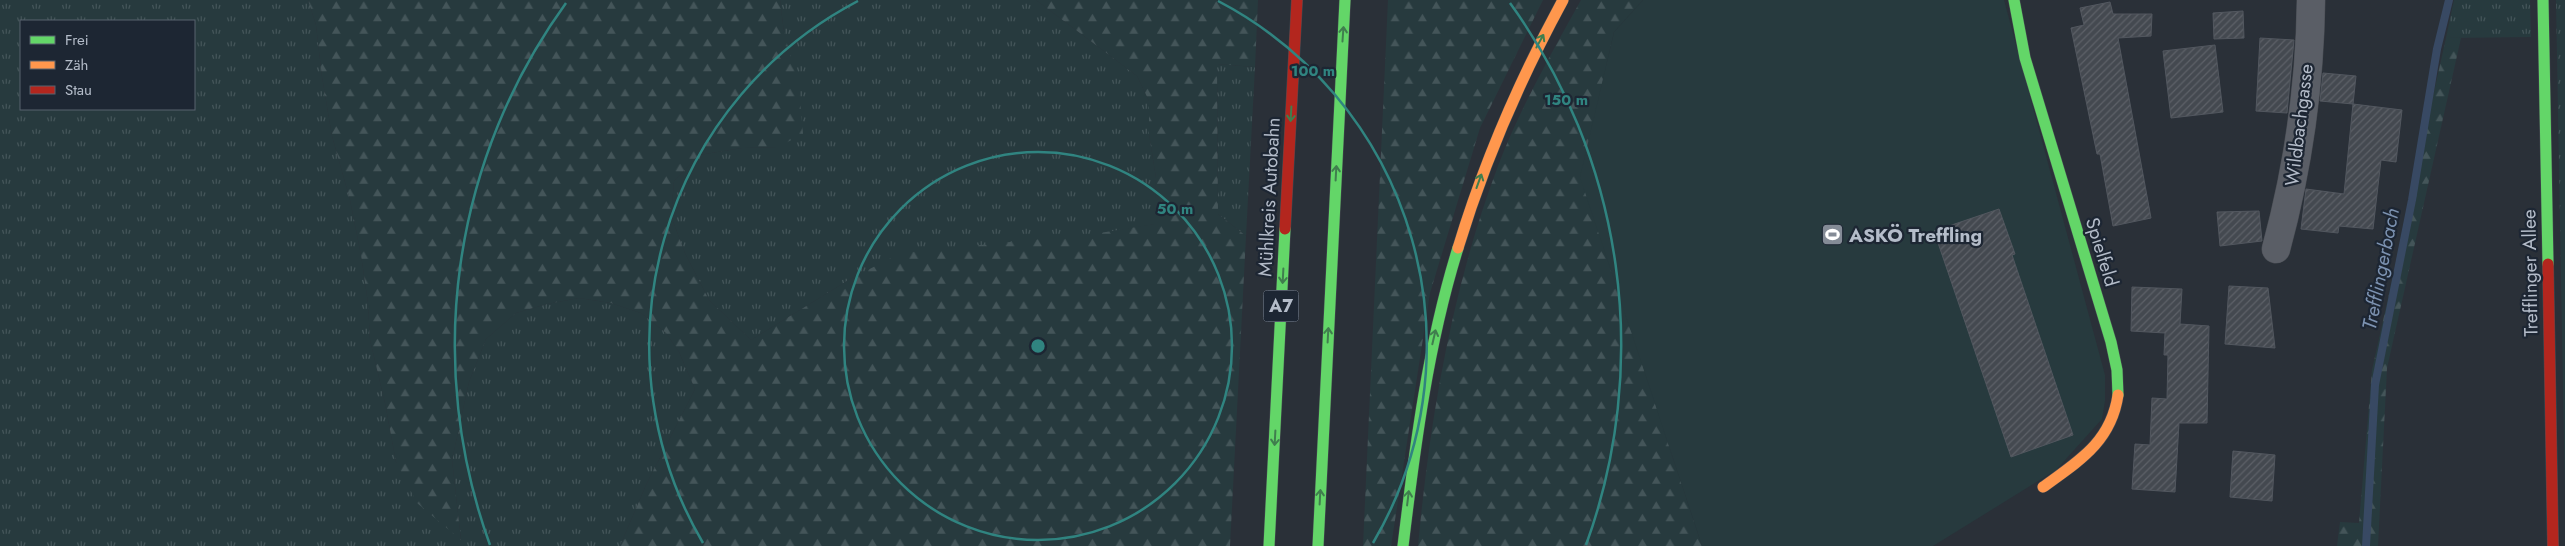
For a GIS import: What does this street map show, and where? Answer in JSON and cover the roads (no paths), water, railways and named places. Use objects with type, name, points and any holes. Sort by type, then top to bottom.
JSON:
[{"type":"main road","name":"Mühlkreis Autobahn","points":[[1269,546],[1297,0]]},
{"type":"main road","points":[[1318,546],[1345,0]]},
{"type":"main road","points":[[1403,546],[1418,422],[1432,345],[1466,216],[1519,83],[1563,0]]},
{"type":"main road","name":"Spielfeld","points":[[2014,0],[2025,58],[2113,350],[2117,381],[2116,415],[2105,438],[2084,458],[2043,487]]},
{"type":"main road","name":"Trefflinger Allee","points":[[2543,0],[2553,546]]},
{"type":"street","name":"Wildbachgasse","points":[[2276,249],[2287,211],[2302,113],[2311,0]]},
{"type":"waterway","name":"Trefflingerbach","points":[[2366,546],[2375,385],[2412,200],[2437,49],[2449,0]]},
{"type":"place","name":"ASKÖ Treffling","points":[[1833,235]]}]
